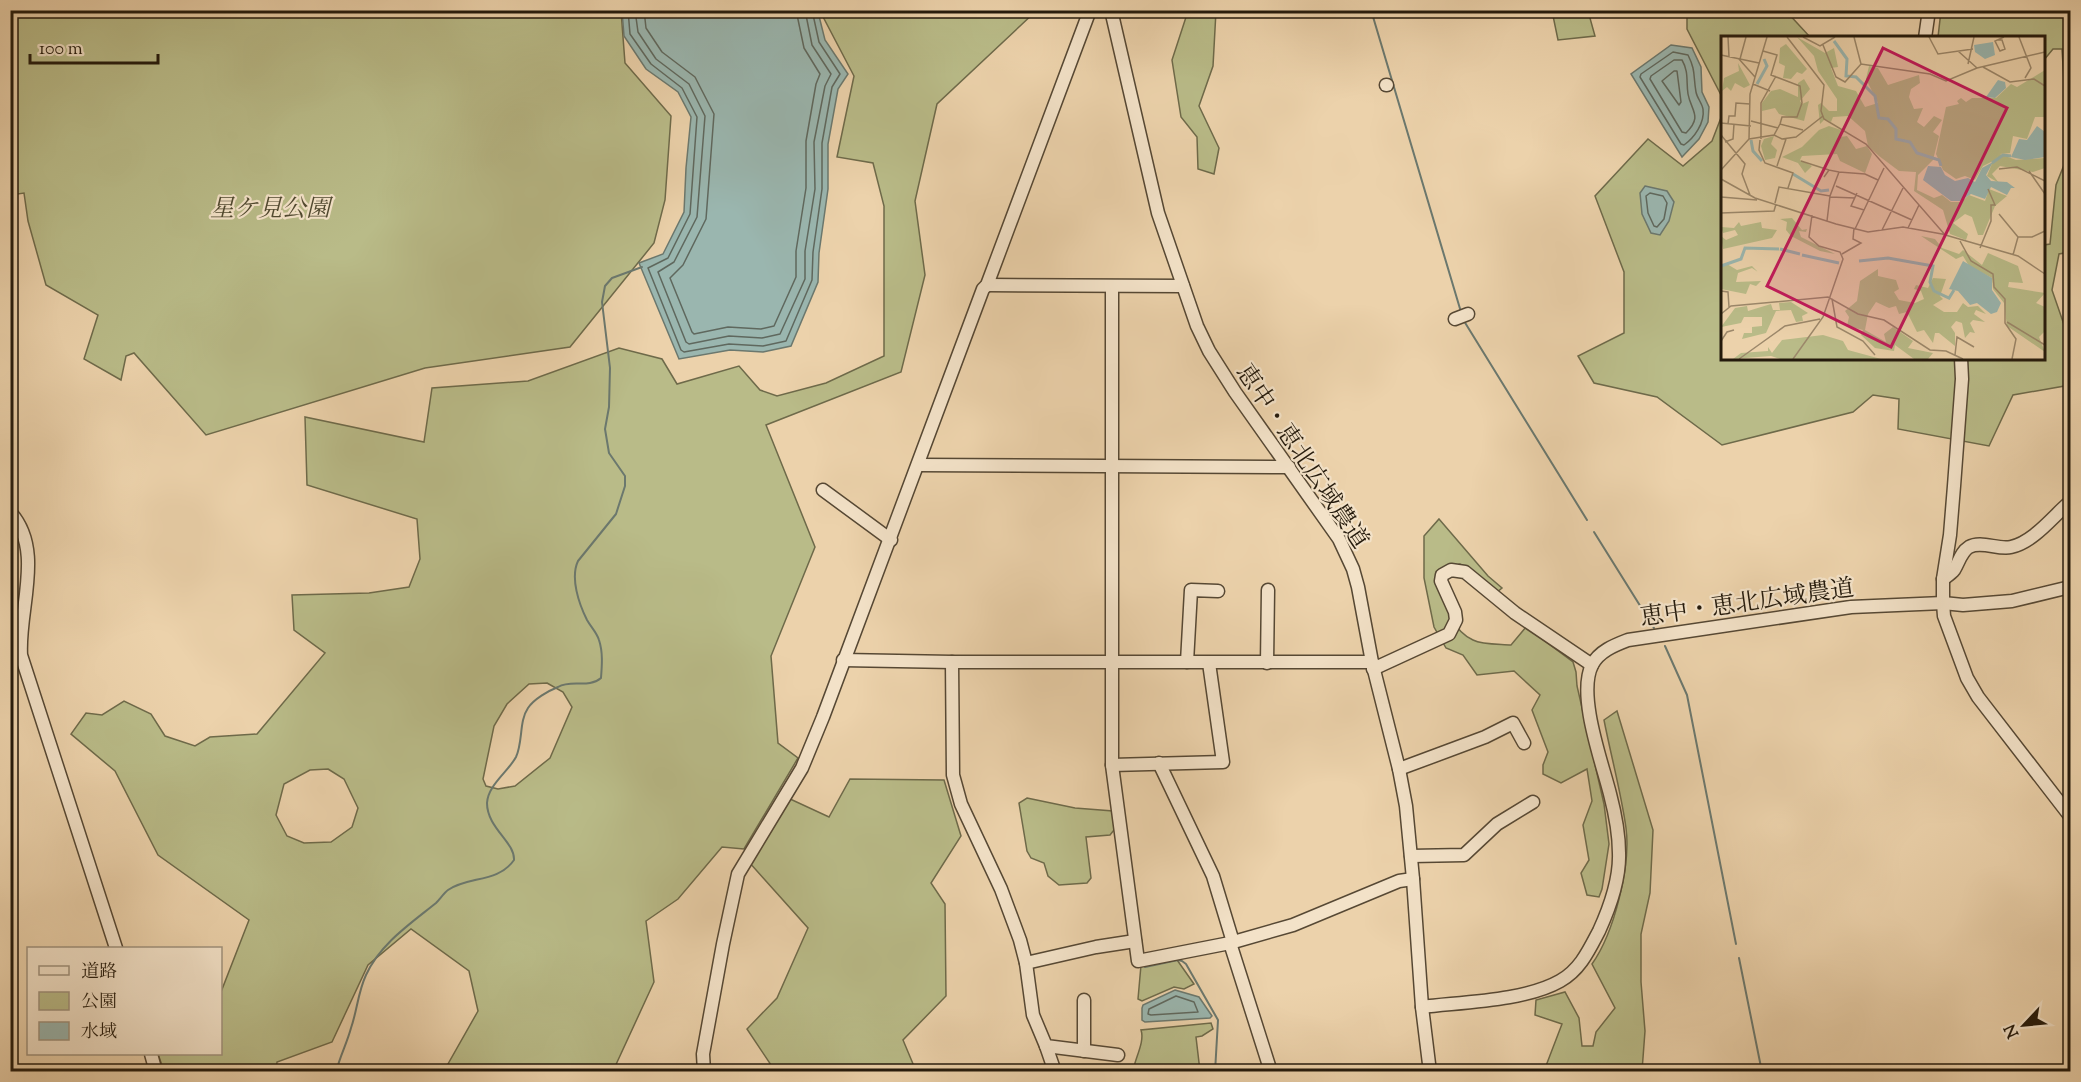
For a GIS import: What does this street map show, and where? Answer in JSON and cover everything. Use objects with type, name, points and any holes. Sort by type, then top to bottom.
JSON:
[{"type":"street","points":[[704,1071],[705,1043],[738,874],[802,768],[823,717],[1090,10]]},
{"type":"street","name":"恵中・恵北広域農道","points":[[1111,10],[1158,213],[1183,286],[1209,351],[1235,392],[1329,523],[1348,555],[1358,587],[1372,666],[1399,769],[1406,806],[1422,1007],[1430,1071]]},
{"type":"street","points":[[1925,36],[1929,10]]},
{"type":"street","points":[[987,285],[1183,286]]},
{"type":"street","points":[[1112,287],[1112,765],[1138,961],[1231,943],[1293,925],[1399,881],[1413,879]]},
{"type":"street","points":[[1961,360],[1962,379],[1950,536],[1943,579],[1944,616],[1978,697],[2070,816]]},
{"type":"street","points":[[918,465],[1113,464],[1289,467]]},
{"type":"street","points":[[823,490],[891,540]]},
{"type":"street","points":[[1943,579],[1953,572],[1962,554],[1970,547],[1980,545],[2010,548],[2022,544],[2070,502]]},
{"type":"street","points":[[10,512],[23,530],[29,562],[20,632],[21,655],[116,947]]},
{"type":"street","points":[[843,660],[1112,661],[1372,666],[1449,634],[1456,620],[1455,612],[1441,581],[1442,575],[1455,569],[1466,572],[1515,613],[1592,665],[1587,687],[1588,701],[1611,797],[1619,854],[1617,881],[1605,918],[1589,950],[1570,975],[1549,986],[1512,996],[1422,1007]]},
{"type":"street","name":"恵中・恵北広域農道","points":[[1592,665],[1605,650],[1628,639],[1851,607],[2012,601],[2070,587]]},
{"type":"street","points":[[1187,662],[1191,590],[1218,591]]},
{"type":"street","points":[[1267,663],[1268,590]]},
{"type":"street","points":[[952,662],[953,775],[962,804],[1001,889],[1020,940],[1026,963],[1033,1015],[1055,1071]]},
{"type":"street","points":[[1112,765],[1223,762],[1209,663]]},
{"type":"street","points":[[1399,769],[1485,737],[1513,723],[1524,743]]},
{"type":"street","points":[[1159,763],[1213,876],[1231,943],[1271,1071]]},
{"type":"street","points":[[1411,855],[1464,855],[1497,824],[1533,802]]},
{"type":"street","points":[[1026,963],[1096,947],[1135,941]]},
{"type":"street","points":[[1084,1000],[1084,1051]]},
{"type":"street","points":[[1046,1046],[1118,1055]]},
{"type":"street","points":[[151,1055],[156,1071]]},
{"type":"green space","name":"星ケ見公園","points":[[11,10],[621,11],[625,63],[671,116],[665,200],[654,243],[570,347],[425,368],[206,435],[134,353],[126,356],[121,380],[84,359],[98,315],[46,285],[28,221],[24,193],[11,195]]},
{"type":"green space","points":[[820,11],[1036,11],[937,104],[915,201],[925,275],[901,372],[766,425],[815,547],[771,656],[778,743],[798,758],[744,849],[722,847],[678,899],[646,921],[654,982],[613,1071],[444,1071],[478,1011],[469,971],[411,929],[368,965],[332,1042],[277,1062],[276,1071],[164,1071],[158,1055],[222,1055],[222,989],[249,920],[158,855],[115,771],[71,734],[86,713],[102,715],[124,701],[151,714],[165,736],[195,746],[210,737],[257,734],[325,653],[294,630],[292,595],[369,593],[409,587],[420,559],[417,519],[307,485],[305,417],[424,442],[432,388],[528,381],[619,348],[662,359],[677,384],[739,366],[760,390],[777,396],[826,383],[884,356],[884,206],[873,163],[837,157],[854,76]],"holes":[[[547,683],[563,692],[572,707],[550,758],[515,786],[498,789],[486,786],[483,779],[494,726],[507,704],[529,684]],[[328,769],[344,779],[358,808],[352,827],[331,842],[304,843],[287,836],[276,815],[284,784],[310,770]]]},
{"type":"green space","points":[[1188,11],[1216,11],[1213,66],[1199,106],[1219,148],[1214,174],[1198,169],[1197,137],[1181,117],[1172,60]]},
{"type":"green space","points":[[1552,11],[1588,11],[1595,36],[1558,40]]},
{"type":"green space","points":[[1687,11],[1786,11],[1809,36],[1721,36],[1721,95],[1687,29]]},
{"type":"green space","points":[[1941,11],[2070,11],[2070,108],[2065,98],[2062,49],[2053,49],[2045,59],[2045,36],[1938,36]]},
{"type":"green space","points":[[1721,118],[1721,360],[2045,360],[2045,245],[2050,244],[2056,185],[2070,150],[2070,252],[2059,254],[2052,290],[2070,342],[2070,385],[2013,395],[1989,446],[1898,429],[1899,399],[1873,395],[1853,412],[1722,445],[1657,397],[1594,383],[1578,356],[1624,333],[1624,272],[1595,196],[1648,139],[1683,166],[1712,141]]},
{"type":"green space","points":[[1439,519],[1488,576],[1502,588],[1496,593],[1460,564],[1443,569],[1438,581],[1446,606],[1459,629],[1477,642],[1511,645],[1526,627],[1573,662],[1604,804],[1609,844],[1599,897],[1587,895],[1581,873],[1589,860],[1583,825],[1592,801],[1587,769],[1561,783],[1543,774],[1543,765],[1548,752],[1532,710],[1540,695],[1514,671],[1477,675],[1463,655],[1446,648],[1434,627],[1424,578],[1424,536]]},
{"type":"green space","points":[[1617,711],[1653,830],[1650,893],[1641,934],[1641,982],[1645,1031],[1642,1071],[1544,1071],[1562,1024],[1535,1015],[1536,1000],[1565,992],[1579,1018],[1582,1046],[1593,1046],[1596,1032],[1615,1008],[1592,964],[1614,917],[1626,861],[1624,814],[1604,720]]},
{"type":"green space","points":[[850,779],[944,780],[961,836],[931,883],[945,904],[946,996],[903,1040],[916,1071],[775,1071],[747,1029],[777,998],[808,928],[748,861],[788,798],[829,817]]},
{"type":"green space","points":[[1027,798],[1075,808],[1113,811],[1114,830],[1110,835],[1086,837],[1091,878],[1087,883],[1059,885],[1048,876],[1044,863],[1031,858],[1027,851],[1019,803]]},
{"type":"green space","points":[[1175,957],[1194,984],[1184,989],[1174,987],[1142,1001],[1138,999],[1141,965]]},
{"type":"green space","points":[[1211,1023],[1213,1029],[1196,1037],[1200,1071],[1133,1071],[1141,1045],[1141,1030]]},
{"type":"water","points":[[622,11],[818,12],[825,40],[848,74],[838,89],[828,144],[828,189],[819,253],[818,282],[791,346],[763,352],[730,350],[679,359],[639,263],[663,254],[684,212],[691,117],[678,92],[646,69],[624,36]]},
{"type":"water","points":[[1671,45],[1692,48],[1701,67],[1702,92],[1709,107],[1708,122],[1699,139],[1682,157],[1631,74]]},
{"type":"water","points":[[1645,186],[1667,191],[1674,202],[1669,221],[1660,235],[1651,233],[1642,214],[1640,193]]},
{"type":"water","points":[[1175,990],[1199,997],[1212,1016],[1210,1018],[1145,1022],[1142,1020],[1143,1005]]},
{"type":"waterway","points":[[1371,10],[1461,312]]},
{"type":"waterway","points":[[336,1072],[353,1022],[363,981],[387,944],[448,890],[500,872],[514,860],[510,847],[491,820],[487,803],[491,790],[516,757],[523,719],[528,708],[534,701],[563,685],[591,683],[601,678],[600,645],[581,606],[576,591],[575,575],[578,561],[616,514],[625,486],[625,476],[609,453],[605,429],[609,407],[610,368],[602,302],[605,286],[612,278],[642,267]]},
{"type":"waterway","points":[[1464,321],[1587,520]]},
{"type":"waterway","points":[[1594,532],[1654,628]]},
{"type":"waterway","points":[[1665,646],[1687,695],[1736,944]]},
{"type":"waterway","points":[[1739,958],[1762,1072]]},
{"type":"waterway","points":[[1145,967],[1178,960],[1186,964],[1218,1020],[1215,1072]]}]
